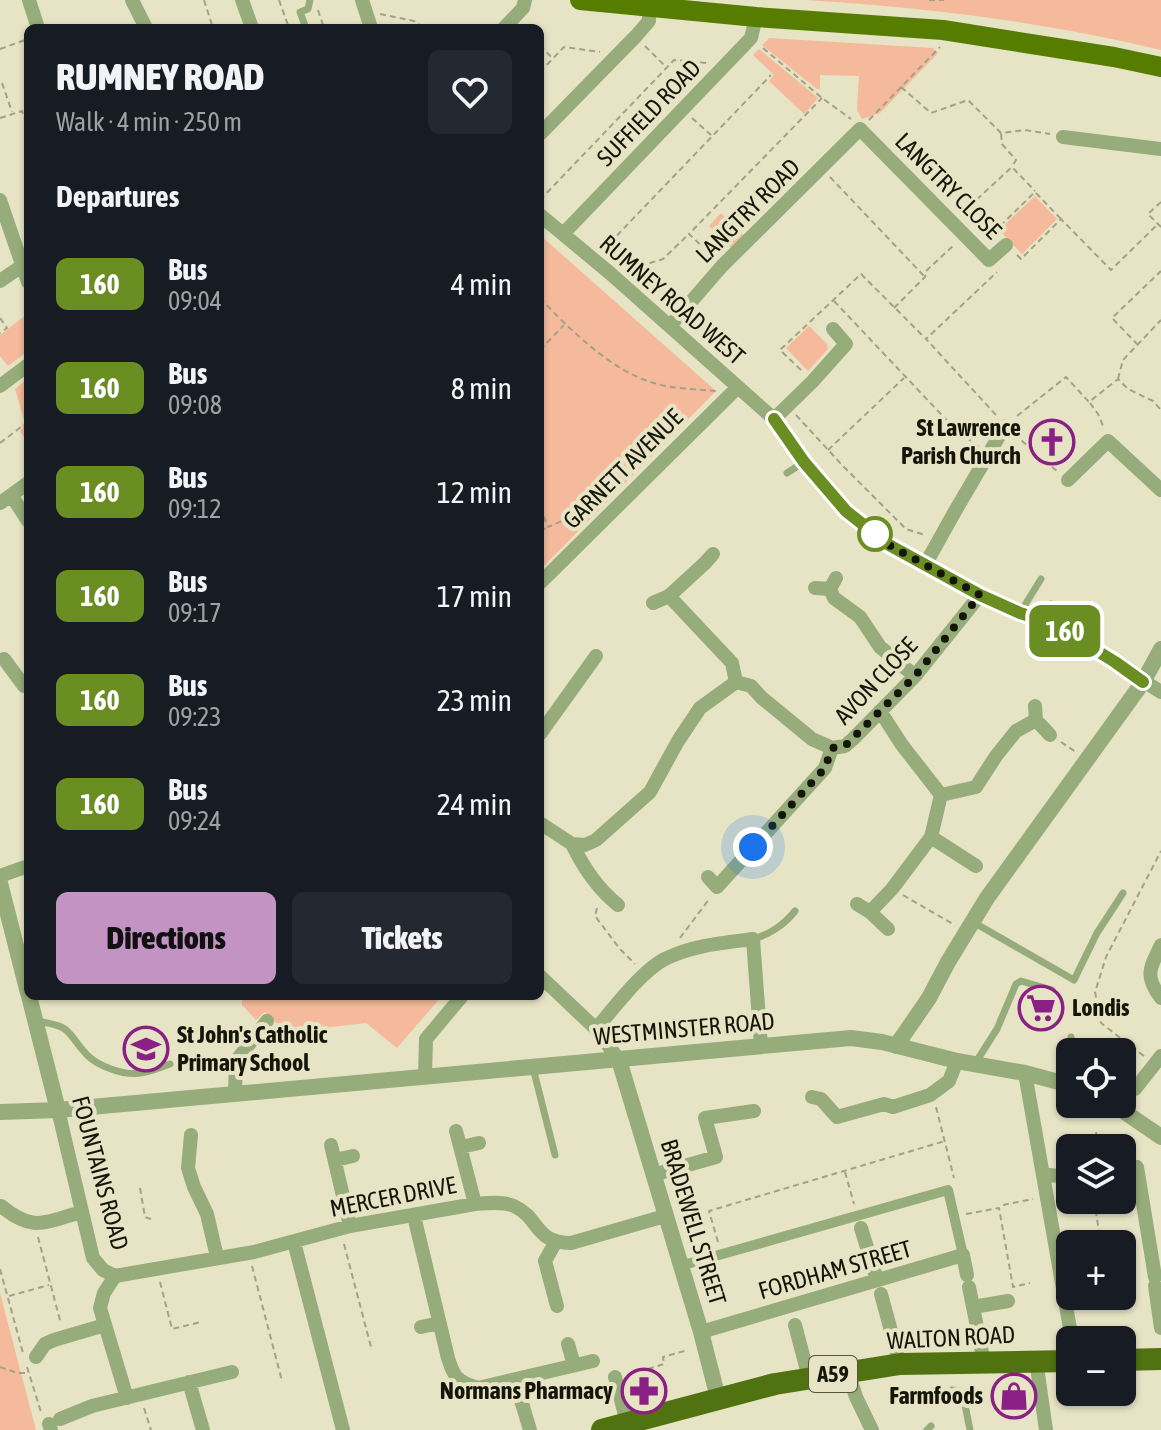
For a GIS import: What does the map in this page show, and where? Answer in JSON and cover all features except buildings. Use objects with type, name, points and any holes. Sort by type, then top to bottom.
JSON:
[{"type":"highway","points":[[1136,1360],[1161,1359]]},
{"type":"highway","name":"WALTON ROAD","points":[[602,1430],[628,1427],[718,1398],[775,1384],[900,1364],[1056,1361]]},
{"type":"main road","points":[[580,0],[956,32],[1161,67]]},
{"type":"street","points":[[29,0],[37,24]]},
{"type":"street","points":[[132,0],[144,24]]},
{"type":"street","points":[[242,0],[251,24]]},
{"type":"street","points":[[362,0],[370,23]]},
{"type":"street","points":[[508,24],[523,8],[525,0]]},
{"type":"street","points":[[544,130],[649,21],[649,7]]},
{"type":"street","points":[[751,38],[756,17]]},
{"type":"street","name":"SUFFIELD ROAD","points":[[563,234],[751,38]]},
{"type":"street","name":"LANGTRY ROAD","points":[[670,326],[722,266],[861,128]]},
{"type":"street","name":"LANGTRY CLOSE","points":[[861,128],[989,260],[1006,245]]},
{"type":"street","points":[[1063,137],[1161,149]]},
{"type":"street","points":[[0,200],[24,271]]},
{"type":"street","name":"RUMNEY ROAD WEST","points":[[544,218],[774,419],[804,462],[846,511],[889,545],[980,595],[1054,624],[1161,692]]},
{"type":"street","points":[[0,281],[22,266]]},
{"type":"street","points":[[774,419],[846,344],[833,329]]},
{"type":"street","points":[[0,386],[24,368]]},
{"type":"street","name":"GARNETT AVENUE","points":[[544,579],[738,387]]},
{"type":"street","points":[[925,565],[1005,426]]},
{"type":"street","points":[[1068,480],[1108,441],[1161,490]]},
{"type":"street","points":[[24,486],[6,499],[24,517]]},
{"type":"street","points":[[653,603],[669,596],[711,562]]},
{"type":"street","points":[[827,585],[834,598],[860,617],[880,647],[915,676]]},
{"type":"street","name":"AVON CLOSE","points":[[713,882],[825,768],[832,748],[845,746],[915,676],[980,595]]},
{"type":"street","points":[[669,596],[732,663],[736,682]]},
{"type":"street","points":[[896,1046],[929,998],[987,898],[1143,682],[1161,649]]},
{"type":"street","points":[[544,728],[588,658]]},
{"type":"street","points":[[4,659],[24,686]]},
{"type":"street","points":[[736,682],[751,686],[812,739],[832,748]]},
{"type":"street","points":[[544,826],[572,844],[585,845],[596,840],[650,792],[700,708],[736,682]]},
{"type":"street","points":[[880,711],[941,795]]},
{"type":"street","points":[[941,795],[976,787],[1016,731],[1036,713],[1050,735]]},
{"type":"street","points":[[888,929],[864,908],[892,889],[931,837],[941,795]]},
{"type":"street","points":[[931,837],[976,866]]},
{"type":"street","points":[[572,844],[608,903]]},
{"type":"street","points":[[0,876],[24,867]]},
{"type":"street","name":"FOUNTAINS ROAD","points":[[0,883],[24,978]]},
{"type":"street","points":[[596,1029],[646,974],[664,959],[700,946],[753,939],[761,1046]]},
{"type":"street","points":[[1161,945],[1150,968],[1150,981],[1161,998]]},
{"type":"street","points":[[544,980],[596,1029],[619,1060]]},
{"type":"street","name":"FOUNTAINS ROAD","points":[[30,1000],[93,1258],[103,1270],[115,1276],[104,1293],[100,1308],[134,1396]]},
{"type":"street","points":[[425,1076],[426,1039],[459,1000]]},
{"type":"street","points":[[235,1093],[236,1061],[267,1021]]},
{"type":"street","name":"WESTMINSTER ROAD","points":[[0,1112],[58,1110],[851,1038],[882,1042],[1056,1081]]},
{"type":"street","name":"BRADEWELL STREET","points":[[619,1060],[718,1398]]},
{"type":"street","points":[[1136,1088],[1158,1060]]},
{"type":"street","points":[[812,1097],[821,1099],[837,1117],[884,1104],[893,1107],[930,1095],[949,1081],[957,1061]]},
{"type":"street","points":[[1025,1073],[1070,1326]]},
{"type":"street","points":[[653,1175],[716,1157],[705,1118],[754,1111]]},
{"type":"street","points":[[1133,1118],[1161,1137]]},
{"type":"street","points":[[456,1131],[475,1204]]},
{"type":"street","points":[[191,1135],[188,1168],[207,1214],[217,1257]]},
{"type":"street","points":[[461,1147],[479,1143]]},
{"type":"street","points":[[345,1227],[333,1153],[353,1156]]},
{"type":"street","points":[[1136,1167],[1156,1252],[1161,1328]]},
{"type":"street","points":[[1043,1173],[1056,1176]]},
{"type":"street","points":[[680,1266],[860,1222],[948,1190],[984,1362]]},
{"type":"street","name":"MERCER DRIVE","points":[[115,1276],[248,1253],[345,1227],[475,1204],[511,1204],[524,1212],[544,1236],[555,1243]]},
{"type":"street","points":[[1,1206],[14,1217],[34,1225],[82,1212]]},
{"type":"street","points":[[414,1216],[453,1375],[463,1383],[478,1388],[593,1361]]},
{"type":"street","points":[[557,1306],[545,1261],[555,1243],[571,1243],[665,1216]]},
{"type":"street","points":[[860,1222],[900,1364]]},
{"type":"street","points":[[294,1242],[343,1430]]},
{"type":"street","name":"FORDHAM STREET","points":[[702,1339],[879,1287],[963,1255]]},
{"type":"street","points":[[973,1307],[1008,1301]]},
{"type":"street","points":[[421,1327],[439,1323]]},
{"type":"street","points":[[38,1346],[105,1325]]},
{"type":"street","points":[[795,1325],[809,1378]]},
{"type":"street","points":[[568,1344],[574,1365]]},
{"type":"street","points":[[1036,1360],[1046,1430]]},
{"type":"street","points":[[53,1424],[92,1406],[232,1372]]},
{"type":"street","points":[[848,1372],[872,1430]]},
{"type":"street","points":[[615,1377],[628,1427]]},
{"type":"street","points":[[189,1382],[203,1430]]},
{"type":"street","points":[[518,1390],[530,1430]]},
{"type":"lane","points":[[304,24],[300,12],[308,9],[312,2]]},
{"type":"lane","points":[[787,473],[804,462]]},
{"type":"lane","points":[[1020,613],[1041,579]]},
{"type":"lane","points":[[1042,621],[1051,604]]},
{"type":"lane","points":[[969,927],[1074,980],[1097,933],[1123,893]]},
{"type":"lane","points":[[753,939],[770,932],[795,911]]},
{"type":"lane","points":[[974,1064],[997,1029],[1016,984],[1021,981],[1052,990]]},
{"type":"lane","points":[[35,1020],[58,1024],[74,1037],[90,1059],[115,1069],[140,1073],[170,1064]]},
{"type":"lane","points":[[532,1067],[555,1155]]},
{"type":"lane","points":[[952,1390],[960,1391],[963,1395],[970,1430]]},
{"type":"path","points":[[204,0],[212,24]]},
{"type":"path","points":[[279,0],[288,24]]},
{"type":"path","points":[[929,0],[944,0]]},
{"type":"path","points":[[312,2],[322,24]]},
{"type":"path","points":[[370,23],[380,14],[418,24]]},
{"type":"path","points":[[751,38],[861,128],[956,32]]},
{"type":"path","points":[[636,36],[667,68]]},
{"type":"path","points":[[0,42],[1,48],[24,40]]},
{"type":"path","points":[[544,68],[564,47],[605,53],[612,60]]},
{"type":"path","points":[[544,49],[553,59]]},
{"type":"path","points":[[544,196],[674,60],[725,65]]},
{"type":"path","points":[[594,260],[771,75]]},
{"type":"path","points":[[2,83],[13,114]]},
{"type":"path","points":[[901,87],[931,113],[968,100],[1001,133],[1002,144],[1016,160],[951,223]]},
{"type":"path","points":[[626,288],[650,263],[663,259],[689,234],[822,98]]},
{"type":"path","points":[[683,109],[712,137]]},
{"type":"path","points":[[0,118],[22,111],[24,117]]},
{"type":"path","points":[[1001,133],[1025,130],[1063,137]]},
{"type":"path","points":[[1012,167],[1111,270],[1159,226],[1148,214],[1161,202]]},
{"type":"path","points":[[821,168],[925,277]]},
{"type":"path","points":[[1035,192],[995,231],[1006,245],[1021,259],[1061,219]]},
{"type":"path","points":[[689,234],[707,251]]},
{"type":"path","points":[[894,308],[925,277],[926,271],[964,236]]},
{"type":"path","points":[[989,260],[999,270],[926,339],[1005,426],[1068,480]]},
{"type":"path","points":[[1138,345],[1112,318],[1161,271]]},
{"type":"path","points":[[833,300],[955,429],[988,454]]},
{"type":"path","points":[[544,302],[565,324],[626,373],[656,384],[716,391]]},
{"type":"path","points":[[0,318],[7,328],[0,333]]},
{"type":"path","points":[[1089,402],[1118,379],[1123,360],[1161,320]]},
{"type":"path","points":[[544,346],[565,324]]},
{"type":"path","points":[[828,450],[905,377]]},
{"type":"path","points":[[1005,426],[1066,377],[1098,414],[1108,441]]},
{"type":"path","points":[[1118,379],[1128,389],[1153,401],[1161,410]]},
{"type":"path","points":[[1153,401],[1161,401]]},
{"type":"path","points":[[787,406],[906,529],[939,539]]},
{"type":"path","points":[[0,443],[21,427]]},
{"type":"path","points":[[544,528],[576,515],[584,525]]},
{"type":"path","points":[[544,517],[548,527]]},
{"type":"path","points":[[1050,735],[1088,759]]},
{"type":"path","points":[[1158,1060],[1101,1023],[1095,995],[1096,983],[1118,931],[1161,851]]},
{"type":"path","points":[[664,959],[713,882]]},
{"type":"path","points":[[892,889],[969,927]]},
{"type":"path","points":[[608,903],[595,916],[620,949],[646,974]]},
{"type":"path","points":[[930,1095],[954,1177],[948,1190]]},
{"type":"path","points":[[722,1255],[709,1211],[945,1141]]},
{"type":"path","points":[[844,1171],[860,1222]]},
{"type":"path","points":[[140,1188],[145,1217],[151,1219]]},
{"type":"path","points":[[1003,1205],[1047,1197]]},
{"type":"path","points":[[953,1217],[999,1208],[1013,1287],[1030,1283]]},
{"type":"path","points":[[34,1225],[65,1337]]},
{"type":"path","points":[[345,1227],[371,1347]]},
{"type":"path","points":[[248,1253],[282,1381]]},
{"type":"path","points":[[157,1268],[172,1329],[201,1322]]},
{"type":"path","points":[[7,1297],[51,1285]]},
{"type":"path","points":[[648,1369],[664,1364],[663,1357],[702,1339]]},
{"type":"path","points":[[0,1367],[30,1373]]},
{"type":"path","points":[[134,1396],[151,1430]]},
{"type":"shaded area","points":[[805,0],[1161,0],[1161,50],[1073,31],[984,17]]},
{"type":"shaded area","points":[[769,38],[933,48],[938,53],[880,113],[862,119],[857,110],[859,76],[820,75],[820,89],[817,89],[762,45]]},
{"type":"shaded area","points":[[759,49],[818,98],[804,114],[769,81],[774,75],[753,55]]},
{"type":"shaded area","points":[[1035,196],[1057,219],[1022,254],[999,230]]},
{"type":"shaded area","points":[[721,213],[744,236],[731,248],[709,226]]},
{"type":"shaded area","points":[[544,239],[716,391],[544,566]]},
{"type":"shaded area","points":[[24,317],[24,354],[8,366],[0,356],[0,335]]},
{"type":"shaded area","points":[[809,326],[827,344],[828,349],[808,371],[786,348]]},
{"type":"shaded area","points":[[24,381],[24,420],[15,389]]},
{"type":"shaded area","points":[[242,1000],[439,1000],[397,1048],[366,1023],[286,1032],[265,1012],[256,1020],[242,1005]]},
{"type":"shaded area","points":[[0,1293],[36,1430],[0,1430]]},
{"type":"bus line","name":"160","points":[[774,419],[804,462],[846,511],[889,545],[980,595],[1054,624],[1143,682]]},
{"type":"place","name":"St Lawrence Parish Church","points":[[1052,442]]},
{"type":"place","name":"Londis","points":[[1041,1008]]},
{"type":"place","name":"St John's Catholic Primary School","points":[[146,1049]]},
{"type":"place","name":"Normans Pharmacy","points":[[644,1391]]},
{"type":"place","name":"Farmfoods","points":[[1014,1396]]},
{"type":"route","points":[[753,847],[825,768],[832,748],[845,746],[915,676],[980,595],[889,545],[867,528],[875,534]]}]
